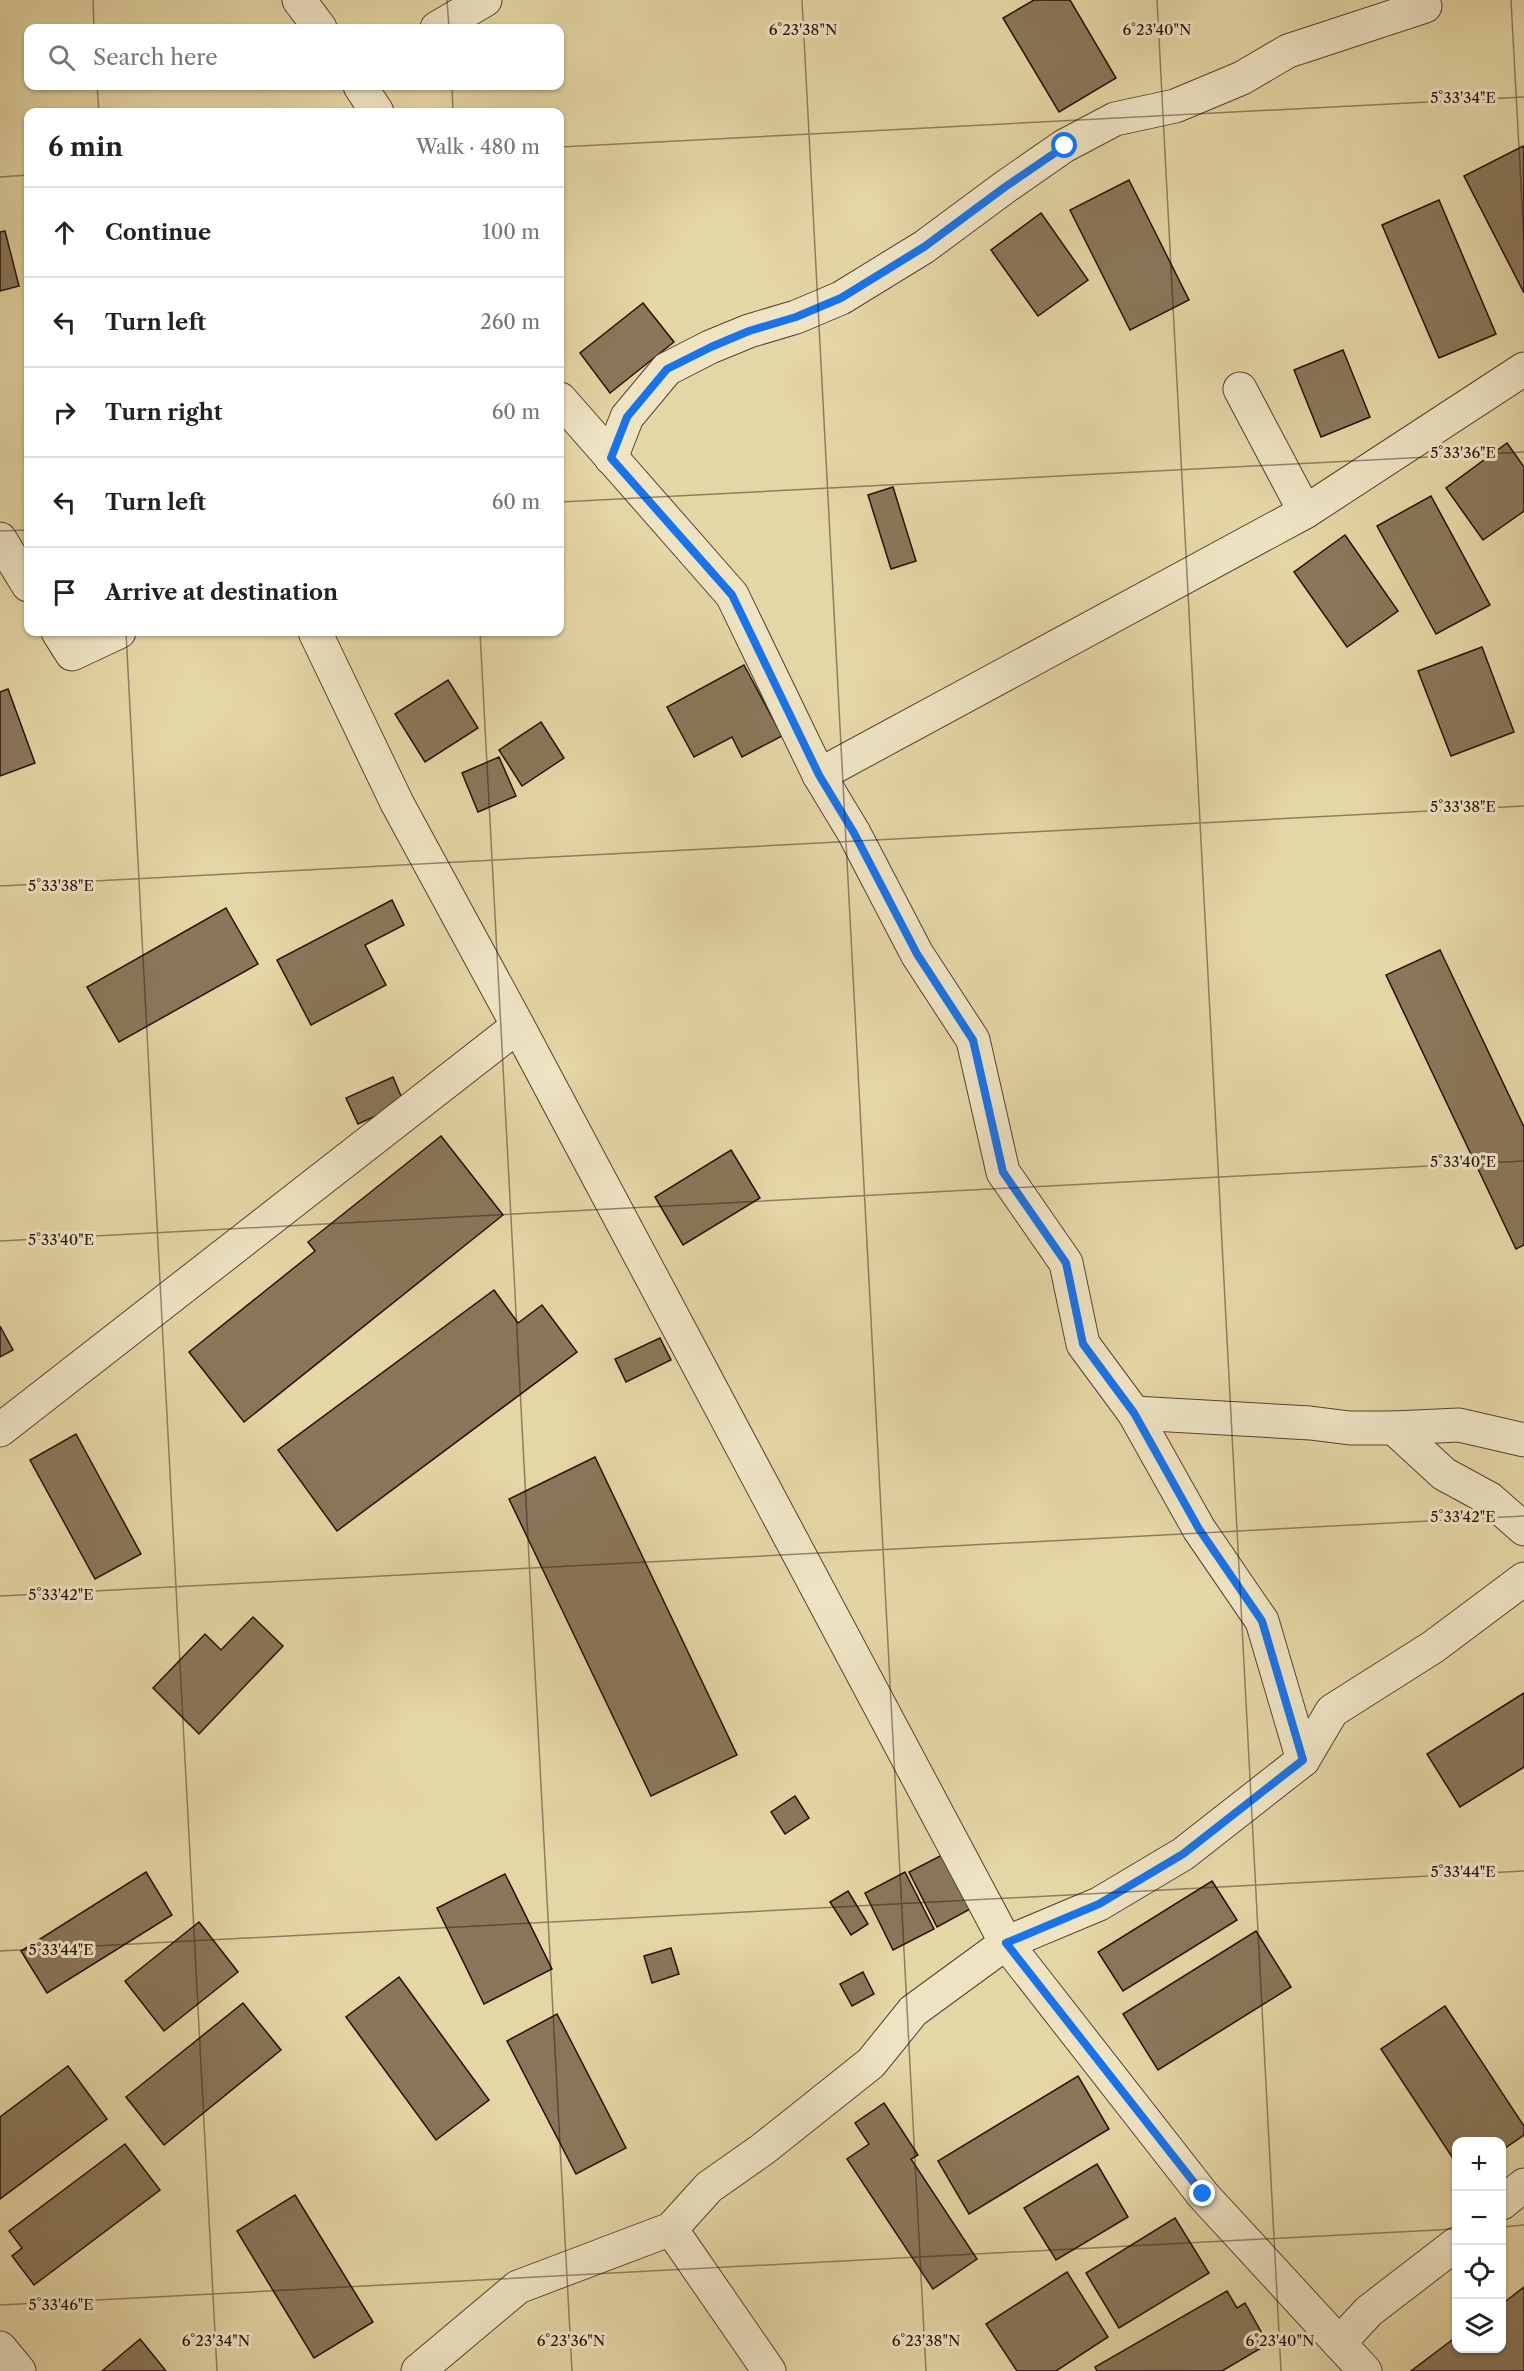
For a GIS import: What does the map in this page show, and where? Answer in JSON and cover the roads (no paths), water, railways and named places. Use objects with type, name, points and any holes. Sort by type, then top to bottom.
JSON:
[{"type":"street","points":[[299,0],[317,24]]},
{"type":"street","points":[[444,24],[485,0]]},
{"type":"street","points":[[611,458],[627,417],[667,369],[749,331],[796,317],[841,298],[924,247],[1065,146],[1115,119],[1175,106],[1242,78],[1288,51],[1425,6]]},
{"type":"street","points":[[363,90],[376,108]]},
{"type":"street","points":[[379,108],[380,90]]},
{"type":"street","points":[[819,775],[1305,512],[1524,369]]},
{"type":"street","points":[[1240,389],[1305,512]]},
{"type":"street","points":[[564,404],[732,595],[819,775],[854,833],[917,954],[973,1040],[1003,1172],[1066,1263],[1083,1344],[1134,1413],[1199,1529],[1262,1621],[1303,1760]]},
{"type":"street","points":[[0,539],[24,578]]},
{"type":"street","points":[[61,636],[72,654],[110,636]]},
{"type":"street","points":[[317,636],[397,803],[1006,1943],[1203,2194],[1365,2371]]},
{"type":"street","points":[[0,1431],[518,1026]]},
{"type":"street","points":[[1134,1413],[1310,1423],[1350,1428],[1459,1425],[1524,1440]]},
{"type":"street","points":[[1394,1428],[1444,1474],[1490,1499],[1524,1529]]},
{"type":"street","points":[[418,2371],[518,2287],[671,2229],[709,2187],[764,2149],[871,2063],[913,2011],[1006,1943],[1099,1904],[1183,1854],[1303,1760],[1332,1711],[1433,1647],[1524,1579]]},
{"type":"street","points":[[1506,2201],[1524,2185]]},
{"type":"street","points":[[671,2229],[769,2371]]},
{"type":"street","points":[[1339,2343],[1370,2311],[1455,2245]]},
{"type":"street","points":[[0,2348],[19,2371]]}]
